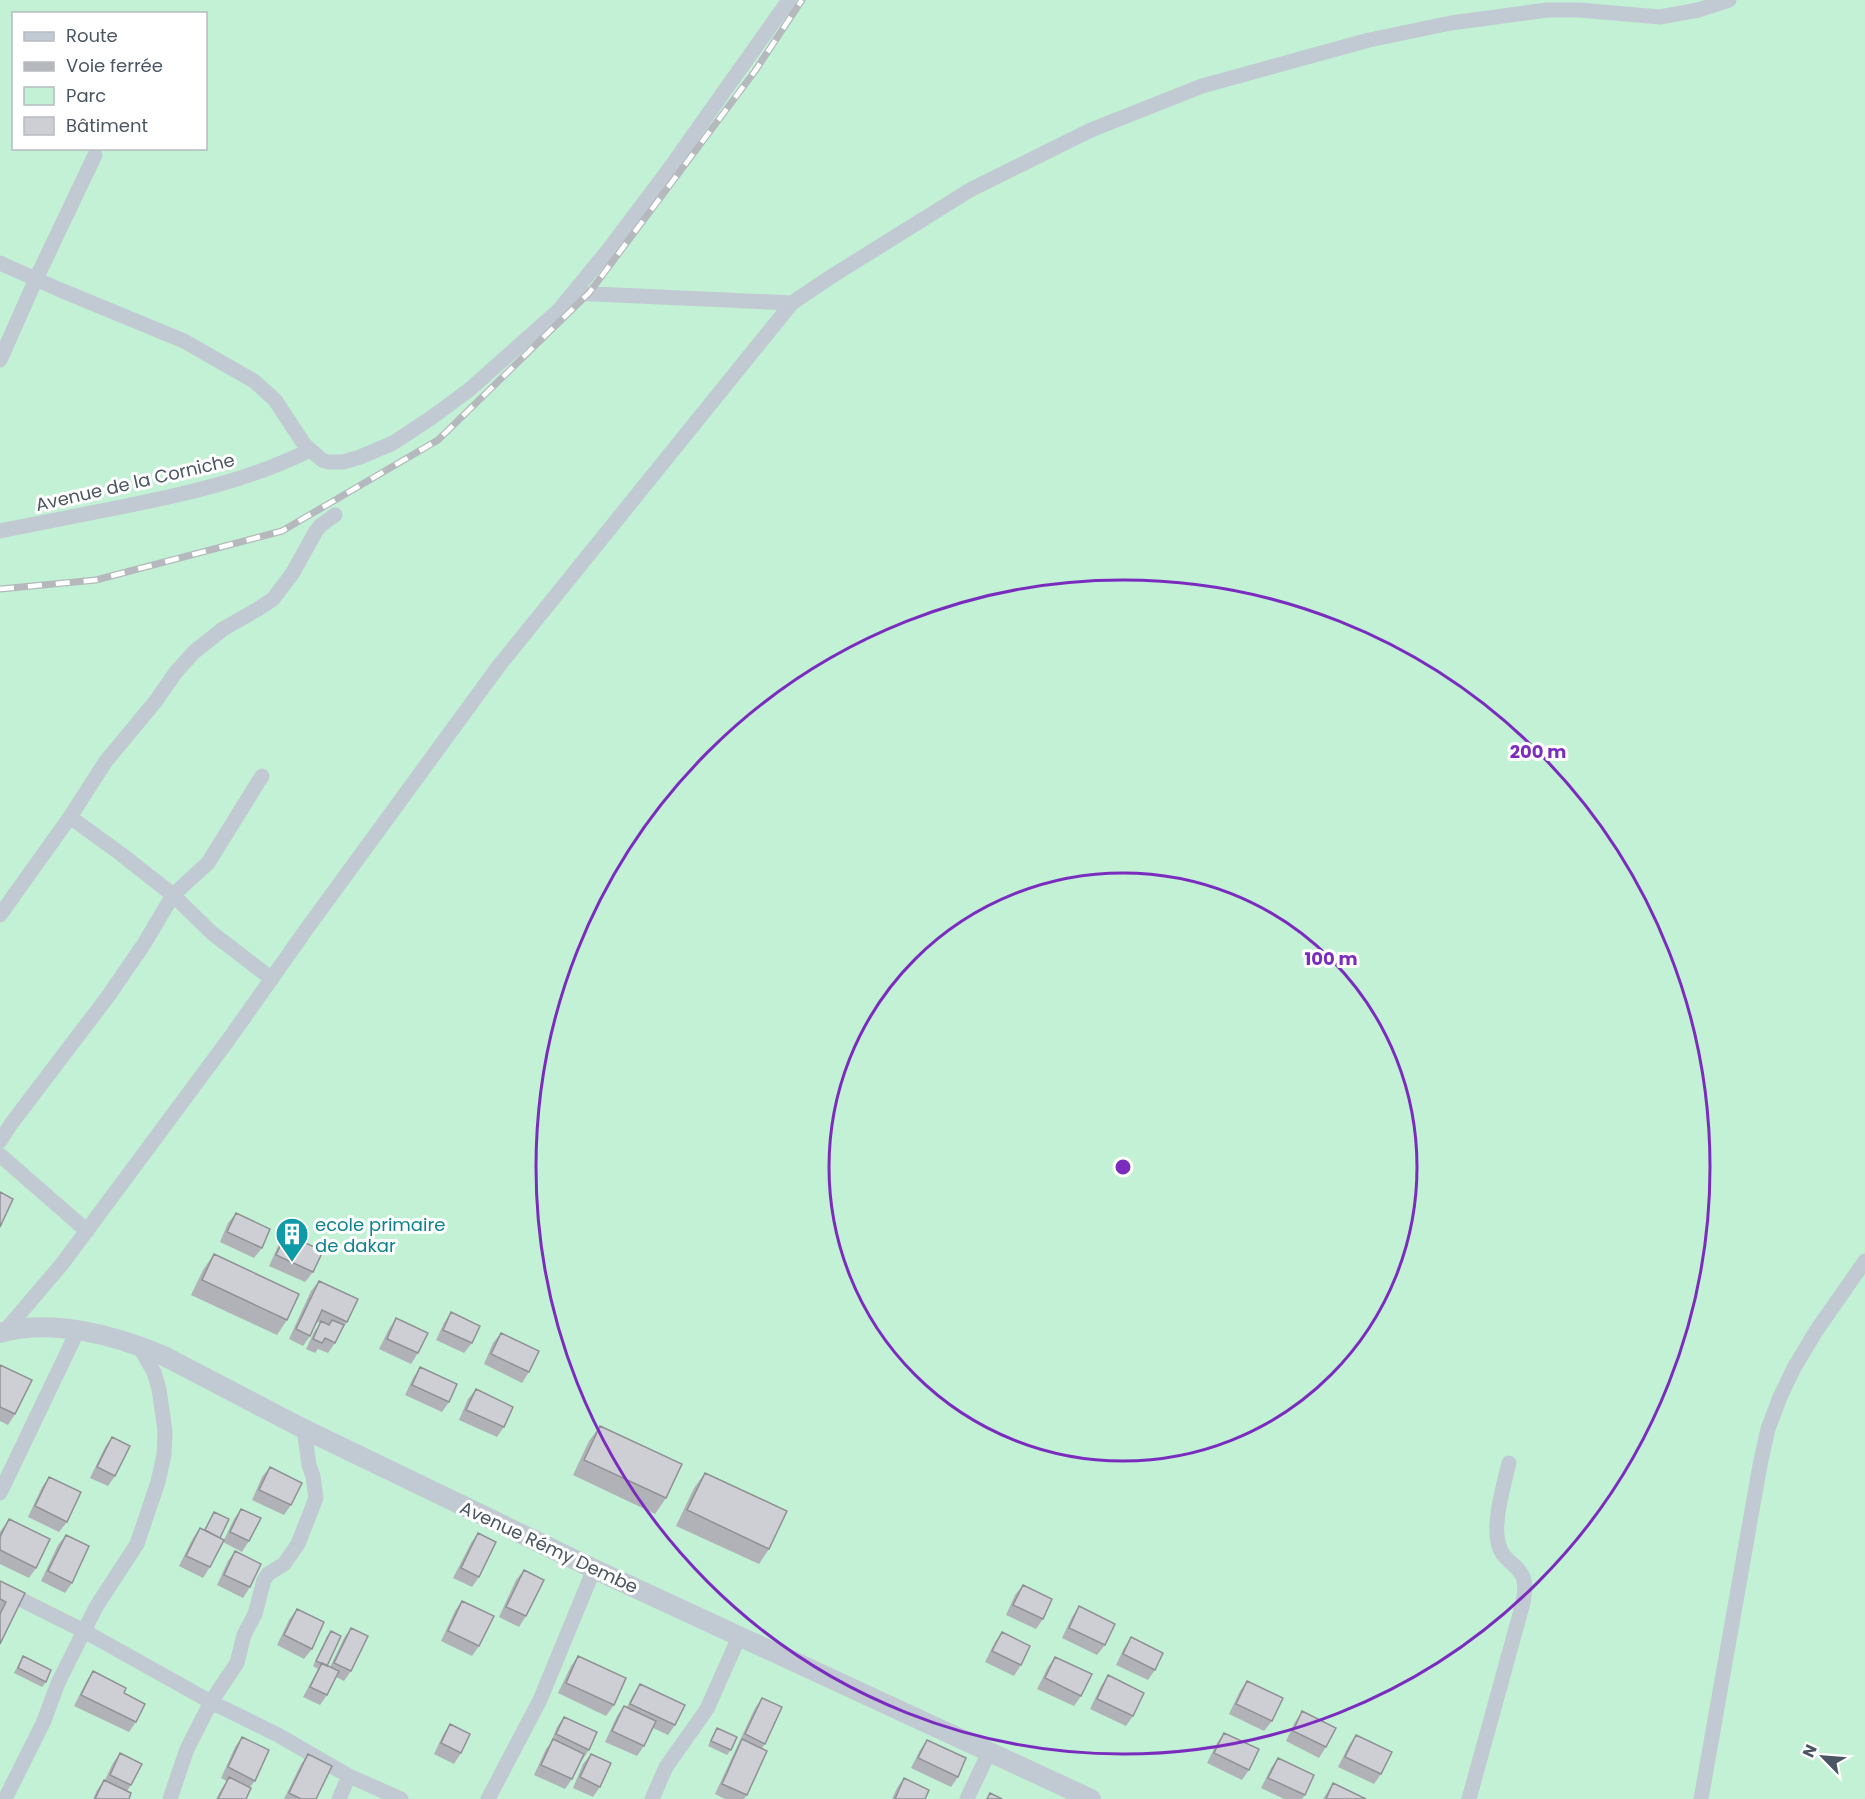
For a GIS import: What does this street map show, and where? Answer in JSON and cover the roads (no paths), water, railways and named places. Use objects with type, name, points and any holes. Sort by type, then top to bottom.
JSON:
[{"type":"street","points":[[0,262],[184,341],[255,381],[275,400],[303,444],[322,460],[336,463],[360,457],[393,443],[469,390],[543,324],[573,293],[667,172],[789,0]]},
{"type":"street","points":[[3,1332],[62,1264],[87,1231],[498,667],[792,303],[970,190],[1091,130],[1202,86],[1369,40],[1451,22],[1546,10],[1579,10],[1660,17],[1698,10],[1729,0]]},
{"type":"street","points":[[0,360],[95,155]]},
{"type":"street","points":[[573,293],[792,303]]},
{"type":"street","name":"Avenue de la Corniche","points":[[0,531],[211,488],[249,476],[310,450]]},
{"type":"street","points":[[0,915],[70,817],[106,761],[155,702],[176,672],[194,652],[223,629],[273,599],[292,574],[316,531],[335,515]]},
{"type":"street","points":[[0,1141],[10,1124],[109,995],[144,945],[172,895],[208,863],[262,776]]},
{"type":"street","points":[[70,817],[121,854],[172,895],[212,933],[272,979]]},
{"type":"street","points":[[0,1155],[87,1231]]},
{"type":"street","points":[[1701,1799],[1768,1429],[1794,1368],[1816,1331],[1865,1261]]},
{"type":"street","name":"Avenue Rémy Dembe","points":[[3,1332],[36,1328],[78,1330],[140,1346],[164,1356],[304,1430],[594,1569],[1091,1799]]},
{"type":"street","points":[[0,1493],[78,1330]]},
{"type":"street","points":[[6,1799],[44,1721],[58,1683],[96,1607],[137,1544],[158,1482],[164,1455],[165,1431],[154,1372],[140,1346]]},
{"type":"street","points":[[170,1799],[187,1749],[211,1702],[237,1663],[244,1635],[255,1614],[264,1580],[268,1574],[284,1564],[298,1544],[316,1498],[304,1430]]},
{"type":"street","points":[[1469,1799],[1523,1603],[1525,1585],[1522,1575],[1502,1553],[1498,1542],[1497,1530],[1502,1492],[1509,1463]]},
{"type":"street","points":[[488,1799],[540,1700],[594,1569]]},
{"type":"street","points":[[0,1589],[84,1631],[211,1702],[278,1735],[349,1776],[401,1799]]},
{"type":"street","points":[[652,1799],[666,1767],[707,1709],[739,1637]]},
{"type":"street","points":[[967,1799],[989,1752]]},
{"type":"street","points":[[339,1799],[349,1776]]},
{"type":"railway","points":[[0,589],[96,580],[282,531],[438,440],[589,293],[755,71],[802,0]]},
{"type":"place","name":"ecole primaire de dakar","points":[[292,1263]]}]
